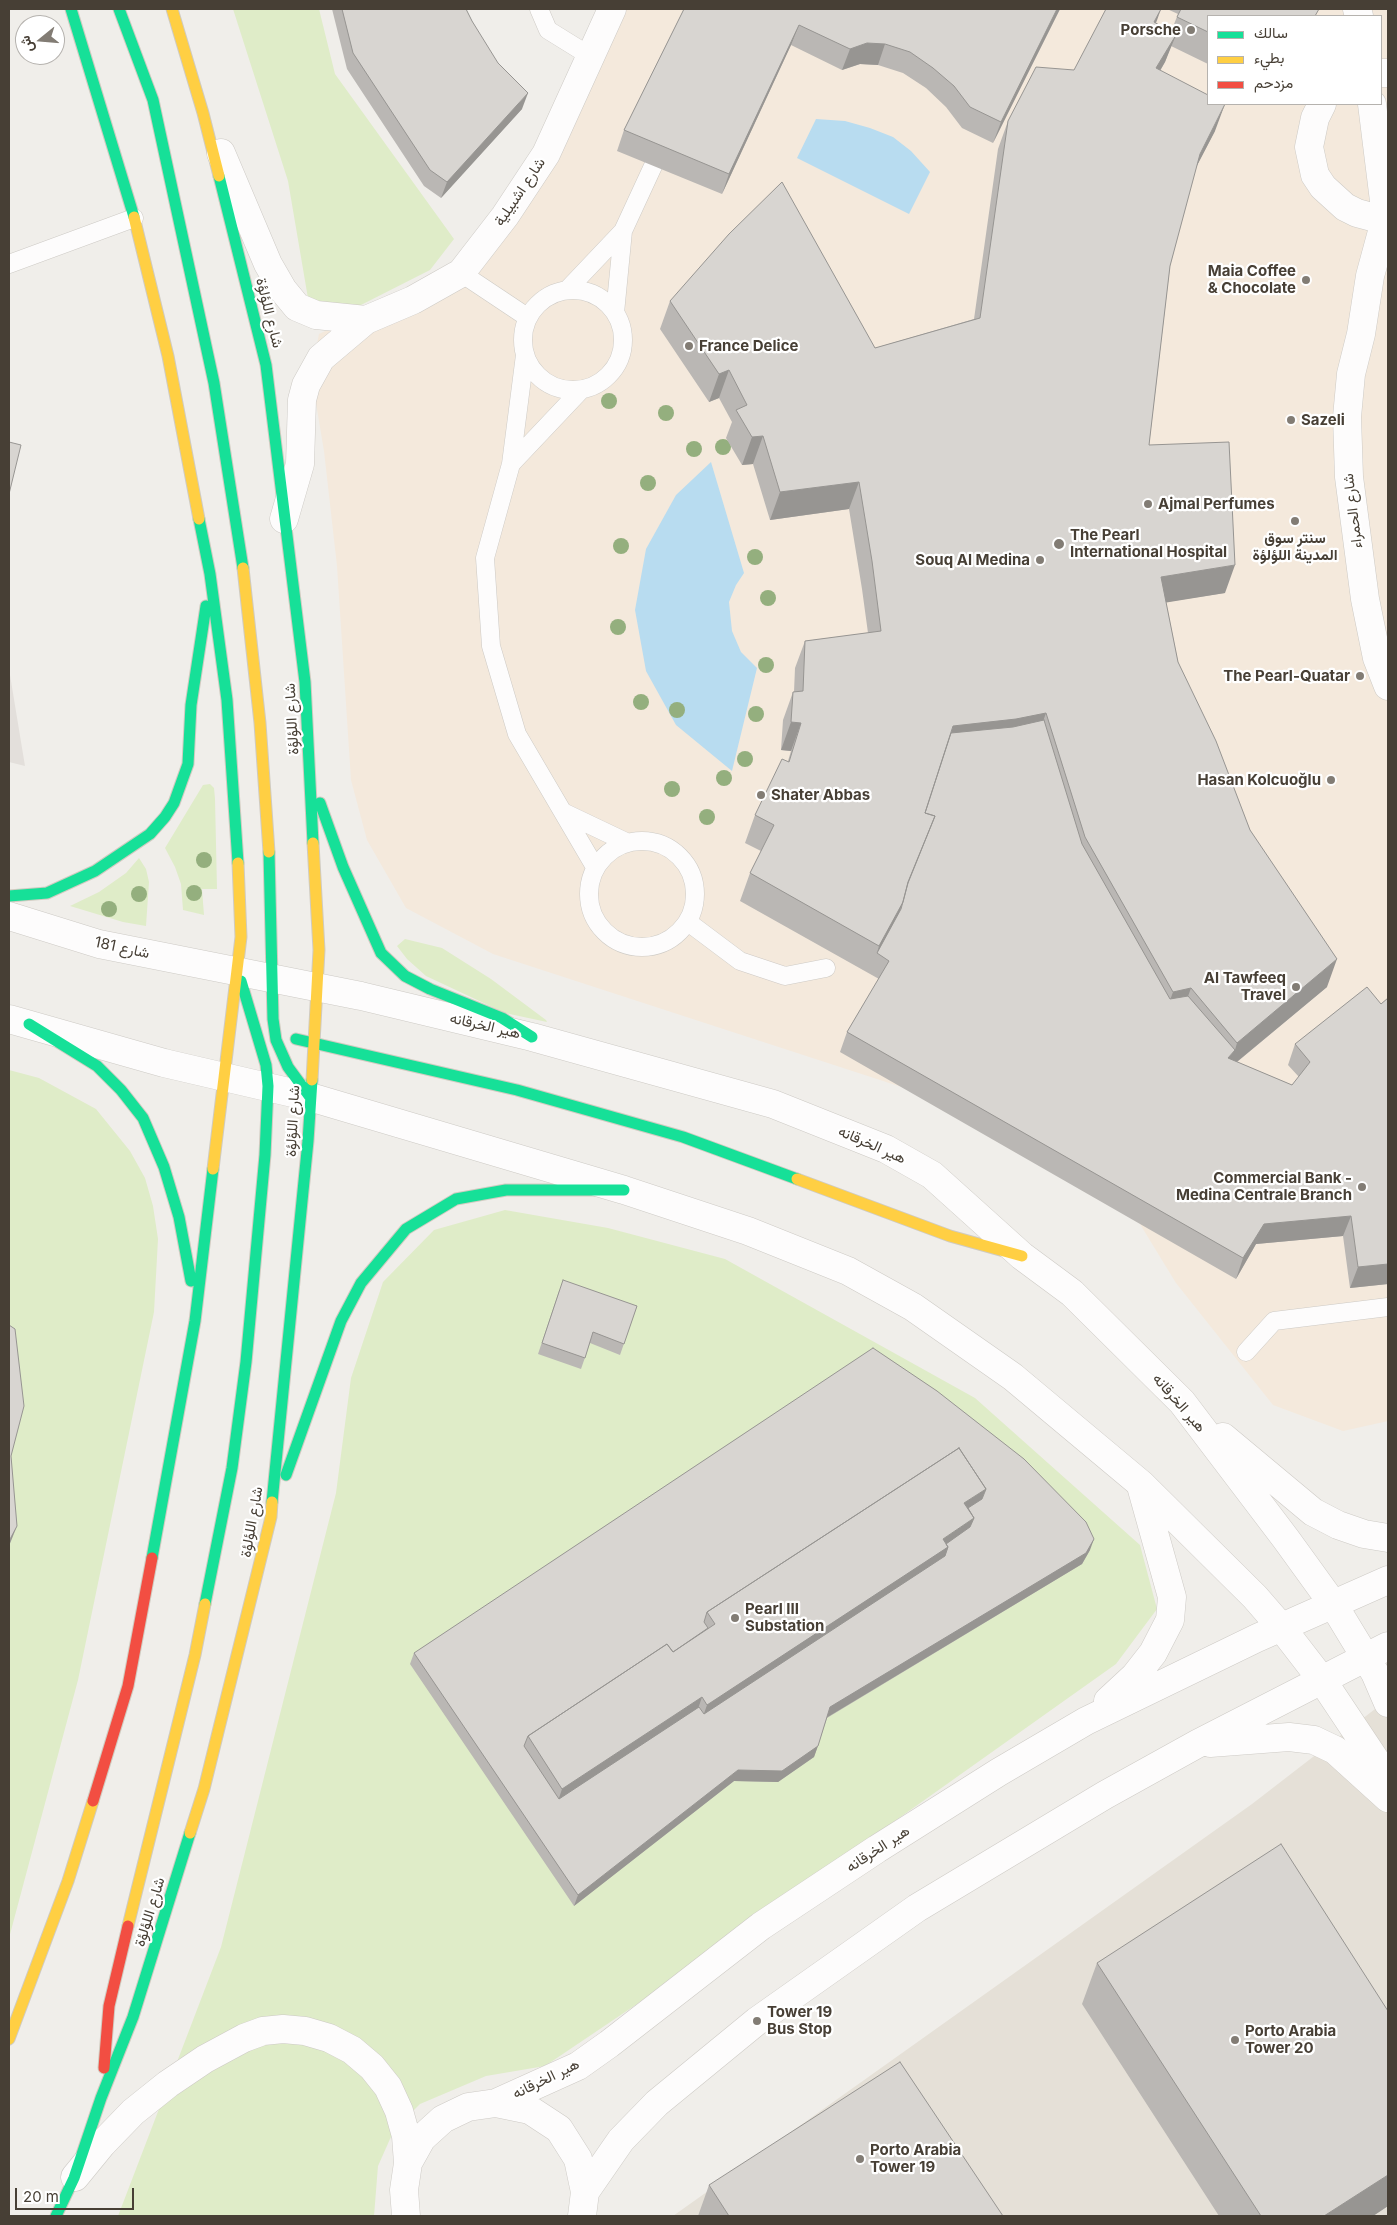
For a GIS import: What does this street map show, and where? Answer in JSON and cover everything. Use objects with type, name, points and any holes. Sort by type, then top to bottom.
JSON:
[{"type":"main road","points":[[9,2039],[68,1881],[128,1686],[195,1321],[238,1062],[238,972],[242,937],[228,700],[210,574],[168,356],[134,218],[71,9]]},
{"type":"main road","points":[[119,9],[153,100],[216,393],[244,580],[260,722],[270,869],[273,1012],[276,1040],[288,1067],[310,1097]]},
{"type":"main road","name":"شارع اللؤلؤة","points":[[56,2216],[74,2178],[133,2017],[204,1790],[271,1517],[300,1238],[319,950],[305,682],[266,365],[203,113],[172,9]]},
{"type":"main road","points":[[9,896],[47,893],[95,871],[150,834],[174,803],[188,764],[191,705],[210,574]]},
{"type":"main road","points":[[310,775],[343,867],[381,953],[405,976],[430,989],[502,1018],[532,1037]]},
{"type":"main road","points":[[102,2098],[109,2006],[195,1655],[232,1468],[246,1362],[268,1086],[260,1044],[238,972]]},
{"type":"main road","points":[[19,1021],[96,1066],[121,1090],[143,1118],[164,1167],[179,1217],[190,1269],[195,1321]]},
{"type":"main road","points":[[238,1062],[260,1044],[276,1040],[301,1039],[517,1090],[683,1137],[950,1236],[1022,1256]]},
{"type":"main road","points":[[271,1517],[341,1321],[361,1283],[406,1229],[430,1212],[456,1199],[506,1190],[624,1190]]},
{"type":"street","name":"شارع اشبيلية","points":[[284,519],[300,464],[302,400],[306,384],[320,358],[366,320],[413,300],[461,273],[505,216],[546,154],[612,9]]},
{"type":"street","points":[[1322,105],[1315,118],[1309,147],[1315,175],[1323,187],[1345,207],[1372,217],[1388,218]]},
{"type":"street","name":"شارع الحمراء","points":[[1372,105],[1388,218],[1370,276],[1361,334],[1351,374],[1348,408],[1348,477],[1365,599],[1376,658],[1388,686]]},
{"type":"street","name":"شارع اشبيلية","points":[[203,113],[268,264],[283,290],[296,307],[316,315],[366,320]]},
{"type":"street","points":[[1361,334],[1371,322],[1388,310]]},
{"type":"street","name":"شارع 181","points":[[9,916],[99,944],[238,972]]},
{"type":"street","name":"هير الخرقانه","points":[[238,972],[316,987],[532,1037],[773,1104],[886,1149],[932,1175],[1022,1256],[1072,1293],[1182,1402],[1333,1604],[1377,1652],[1388,1703]]},
{"type":"street","points":[[19,1021],[164,1062],[238,1062],[268,1086],[624,1190],[748,1231],[848,1271],[913,1307],[1013,1377],[1141,1484],[1255,1597],[1322,1680],[1388,1779]]},
{"type":"street","points":[[1182,1402],[1313,1512],[1338,1525],[1364,1534],[1388,1538]]},
{"type":"street","points":[[1086,1721],[1135,1676],[1153,1653],[1170,1620],[1172,1597],[1141,1484]]},
{"type":"street","name":"هير الخرقانه","points":[[496,2103],[578,2066],[761,1926],[877,1849],[999,1772],[1086,1721],[1280,1627],[1388,1580]]},
{"type":"street","points":[[584,2204],[621,2140],[656,2103],[757,2021],[917,1908],[1105,1795],[1196,1744],[1377,1652]]},
{"type":"street","points":[[1196,1744],[1289,1737],[1314,1740],[1335,1750],[1388,1798]]},
{"type":"street","points":[[74,2178],[102,2144],[134,2112],[168,2084],[205,2059],[244,2038],[263,2031],[284,2029],[305,2031],[330,2038],[352,2050],[372,2067],[388,2087],[399,2111],[406,2136],[408,2163],[404,2190],[406,2216]]},
{"type":"street","points":[[408,2163],[422,2138],[442,2119],[468,2107],[496,2103],[530,2110],[558,2130],[578,2159],[584,2204]]},
{"type":"lane","points":[[539,9],[548,30],[590,56]]},
{"type":"lane","points":[[568,289],[623,231],[654,164]]},
{"type":"lane","points":[[9,264],[134,218]]},
{"type":"lane","points":[[615,312],[623,231]]},
{"type":"lane","points":[[461,273],[527,317]]},
{"type":"lane","points":[[511,464],[581,390],[604,379],[619,360],[623,344],[622,327],[615,312],[595,294],[568,289],[551,294],[538,303],[527,317],[523,329],[522,342],[524,354],[511,464],[486,558],[491,646],[517,734],[565,812],[595,867]]},
{"type":"lane","points":[[524,354],[531,368],[541,378],[554,386],[567,390],[581,390]]},
{"type":"lane","points":[[565,812],[626,842]]},
{"type":"lane","points":[[645,840],[663,844],[679,854],[690,869],[695,886],[695,904],[688,922],[676,936],[660,945],[642,948],[616,940],[608,935],[596,921],[589,903],[590,884],[595,867],[614,848],[626,842],[645,840]]},
{"type":"lane","points":[[688,922],[740,961],[785,976],[826,968]]},
{"type":"lane","points":[[1246,1352],[1274,1321],[1388,1306]]},
{"type":"shaded area","points":[[619,9],[1388,9],[1388,1421],[1343,1431],[1273,1405],[1176,1283],[1121,1193],[966,1108],[493,954],[406,908],[367,840],[351,780],[337,566],[324,451],[311,373],[319,334],[447,273],[581,90]]},
{"type":"shaded area","points":[[9,669],[25,766],[9,762]]},
{"type":"shaded area","points":[[1388,1699],[1388,2216],[673,2216],[1252,1804]]},
{"type":"green space","points":[[233,9],[319,9],[335,74],[454,239],[430,270],[357,307],[310,310],[288,181]]},
{"type":"green space","points":[[210,784],[214,788],[215,799],[217,889],[202,889],[204,915],[183,910],[181,884],[165,848],[203,785]]},
{"type":"green space","points":[[139,858],[146,869],[149,882],[146,926],[123,922],[70,906],[99,892],[126,873]]},
{"type":"green space","points":[[405,939],[442,948],[491,979],[547,1022],[505,1013],[426,976],[407,959],[397,946]]},
{"type":"green space","points":[[9,1070],[39,1078],[96,1109],[130,1151],[145,1178],[153,1206],[158,1239],[154,1312],[78,1680],[9,1938]]},
{"type":"green space","points":[[505,1210],[608,1228],[725,1259],[975,1398],[1140,1545],[1157,1609],[1116,1664],[640,2002],[545,2066],[486,2076],[420,2104],[394,2130],[378,2166],[374,2216],[118,2216],[221,1947],[336,1493],[351,1378],[383,1282],[434,1230]]},
{"type":"water","points":[[816,119],[845,121],[870,128],[893,137],[911,151],[930,172],[909,214],[797,158]]},
{"type":"water","points":[[711,462],[744,573],[736,585],[729,602],[732,631],[741,652],[757,668],[732,771],[676,725],[646,671],[635,610],[646,549],[676,495]]},
{"type":"building","points":[[342,9],[466,9],[498,63],[528,93],[447,182],[430,170],[353,53]]},
{"type":"building","points":[[684,9],[1057,9],[1001,122],[970,107],[954,86],[910,52],[885,44],[867,43],[850,49],[799,25],[729,174],[624,130]]},
{"type":"building","name":"Souq Al Medina","points":[[1106,9],[1161,9],[1154,22],[1176,35],[1156,68],[1207,94],[1207,105],[1224,105],[1200,154],[1170,266],[1149,445],[1229,442],[1235,565],[1161,577],[1178,662],[1216,741],[1250,830],[1337,959],[1237,1043],[1191,988],[1173,992],[1085,837],[1046,713],[1016,719],[953,726],[925,813],[935,816],[908,882],[903,902],[879,946],[750,873],[774,825],[755,815],[782,759],[789,762],[801,723],[791,722],[793,692],[803,691],[805,641],[881,631],[872,561],[859,482],[780,492],[763,436],[752,437],[736,410],[747,405],[729,370],[719,374],[670,301],[729,234],[782,182],[875,348],[980,318],[1008,121],[1036,67],[1074,70]]},
{"type":"building","points":[[1181,9],[1319,9],[1316,15],[1207,15],[1207,32],[1177,17]]},
{"type":"building","points":[[9,442],[21,445],[9,494]]},
{"type":"building","points":[[1044,720],[1082,844],[1170,999],[1188,996],[1235,1050],[1228,1058],[1292,1085],[1310,1062],[1295,1044],[1367,987],[1381,1004],[1388,998],[1388,1264],[1358,1267],[1351,1216],[1264,1224],[1243,1258],[847,1032],[889,961],[877,953],[901,909],[908,883],[935,816],[925,813],[951,733],[1013,727]]},
{"type":"building","points":[[563,1280],[637,1306],[624,1344],[593,1332],[585,1358],[542,1343]]},
{"type":"building","points":[[9,1325],[15,1329],[24,1406],[11,1456],[17,1526],[9,1541]]},
{"type":"building","name":"Pearl III Substation","points":[[873,1348],[937,1391],[1024,1459],[1086,1522],[1094,1539],[1086,1553],[830,1707],[818,1746],[782,1771],[738,1770],[578,1895],[414,1653]],"holes":[[[959,1448],[986,1489],[982,1499],[968,1508],[974,1518],[970,1527],[946,1544],[948,1547],[945,1556],[704,1714],[699,1707],[559,1799],[524,1746],[528,1736],[667,1644],[673,1652],[708,1628],[704,1622],[707,1612]]]},
{"type":"building","name":"Pearl III Substation","points":[[959,1448],[986,1489],[964,1503],[974,1518],[943,1539],[948,1547],[707,1705],[702,1697],[562,1789],[528,1736],[667,1644],[673,1652],[715,1624],[707,1612]]},
{"type":"building","name":"Porto Arabia Tower 20","points":[[1281,1844],[1388,2011],[1388,2175],[1324,2216],[1261,2216],[1097,1963]]},
{"type":"building","points":[[900,2062],[1003,2216],[729,2216],[709,2185]]},
{"type":"traffic: fast","points":[[71,9],[134,217]]},
{"type":"traffic: fast","points":[[119,9],[153,100],[214,383],[243,568]]},
{"type":"traffic: fast","points":[[219,176],[266,365],[305,682],[313,843]]},
{"type":"traffic: fast","points":[[199,519],[210,574],[227,700],[238,863]]},
{"type":"traffic: fast","points":[[9,896],[47,893],[95,871],[150,834],[165,817],[174,803],[188,764],[191,705],[206,606]]},
{"type":"traffic: fast","points":[[320,803],[343,867],[381,953],[405,976],[430,989],[502,1018],[532,1037]]},
{"type":"traffic: fast","points":[[269,852],[273,1019],[276,1040],[288,1067],[310,1097]]},
{"type":"traffic: fast","points":[[205,1604],[232,1468],[246,1362],[265,1155],[268,1086],[266,1065],[241,981]]},
{"type":"traffic: fast","points":[[29,1024],[97,1066],[121,1090],[143,1118],[164,1167],[179,1217],[191,1281]]},
{"type":"traffic: fast","points":[[296,1039],[517,1090],[683,1137],[797,1179]]},
{"type":"traffic: fast","points":[[272,1502],[308,1141],[312,1080]]},
{"type":"traffic: fast","points":[[152,1558],[195,1321],[213,1169]]},
{"type":"traffic: fast","points":[[286,1475],[341,1321],[361,1283],[406,1229],[456,1199],[506,1190],[624,1190]]},
{"type":"traffic: fast","points":[[56,2216],[74,2178],[101,2098],[133,2017],[190,1833]]},
{"type":"traffic: slow","points":[[172,9],[203,113],[219,176]]},
{"type":"traffic: slow","points":[[134,217],[168,356],[199,519]]},
{"type":"traffic: slow","points":[[243,568],[260,723],[269,852]]},
{"type":"traffic: slow","points":[[312,1080],[319,950],[313,843]]},
{"type":"traffic: slow","points":[[213,1169],[241,937],[238,863]]},
{"type":"traffic: slow","points":[[797,1179],[950,1236],[1022,1256]]},
{"type":"traffic: slow","points":[[190,1833],[204,1789],[271,1517],[272,1502]]},
{"type":"traffic: slow","points":[[128,1926],[195,1655],[205,1604]]},
{"type":"traffic: slow","points":[[9,2039],[68,1881],[93,1801]]},
{"type":"traffic: jam","points":[[93,1801],[128,1686],[152,1558]]},
{"type":"traffic: jam","points":[[104,2068],[109,2006],[128,1926]]},
{"type":"place","name":"Porsche","points":[[1191,30]]},
{"type":"place","name":"Maia Coffee & Chocolate","points":[[1306,280]]},
{"type":"place","name":"France Delice","points":[[689,346]]},
{"type":"place","name":"Sazeli","points":[[1291,420]]},
{"type":"place","name":"Ajmal Perfumes","points":[[1148,504]]},
{"type":"place","name":"سنتر سوق المدينة اللؤلؤة","points":[[1295,521]]},
{"type":"place","name":"The Pearl International Hospital","points":[[1059,544]]},
{"type":"place","name":"Souq Al Medina","points":[[1040,560]]},
{"type":"place","name":"The Pearl-Quatar","points":[[1360,676]]},
{"type":"place","name":"Hasan Kolcuoğlu","points":[[1331,780]]},
{"type":"place","name":"Shater Abbas","points":[[761,795]]},
{"type":"place","name":"Al Tawfeeq Travel","points":[[1296,987]]},
{"type":"place","name":"Commercial Bank - Medina Centrale Branch","points":[[1362,1187]]},
{"type":"place","name":"Pearl III Substation","points":[[735,1618]]},
{"type":"place","name":"Tower 19 Bus Stop","points":[[757,2021]]},
{"type":"place","name":"Porto Arabia Tower 20","points":[[1235,2040]]},
{"type":"place","name":"Porto Arabia Tower 19","points":[[860,2159]]}]
